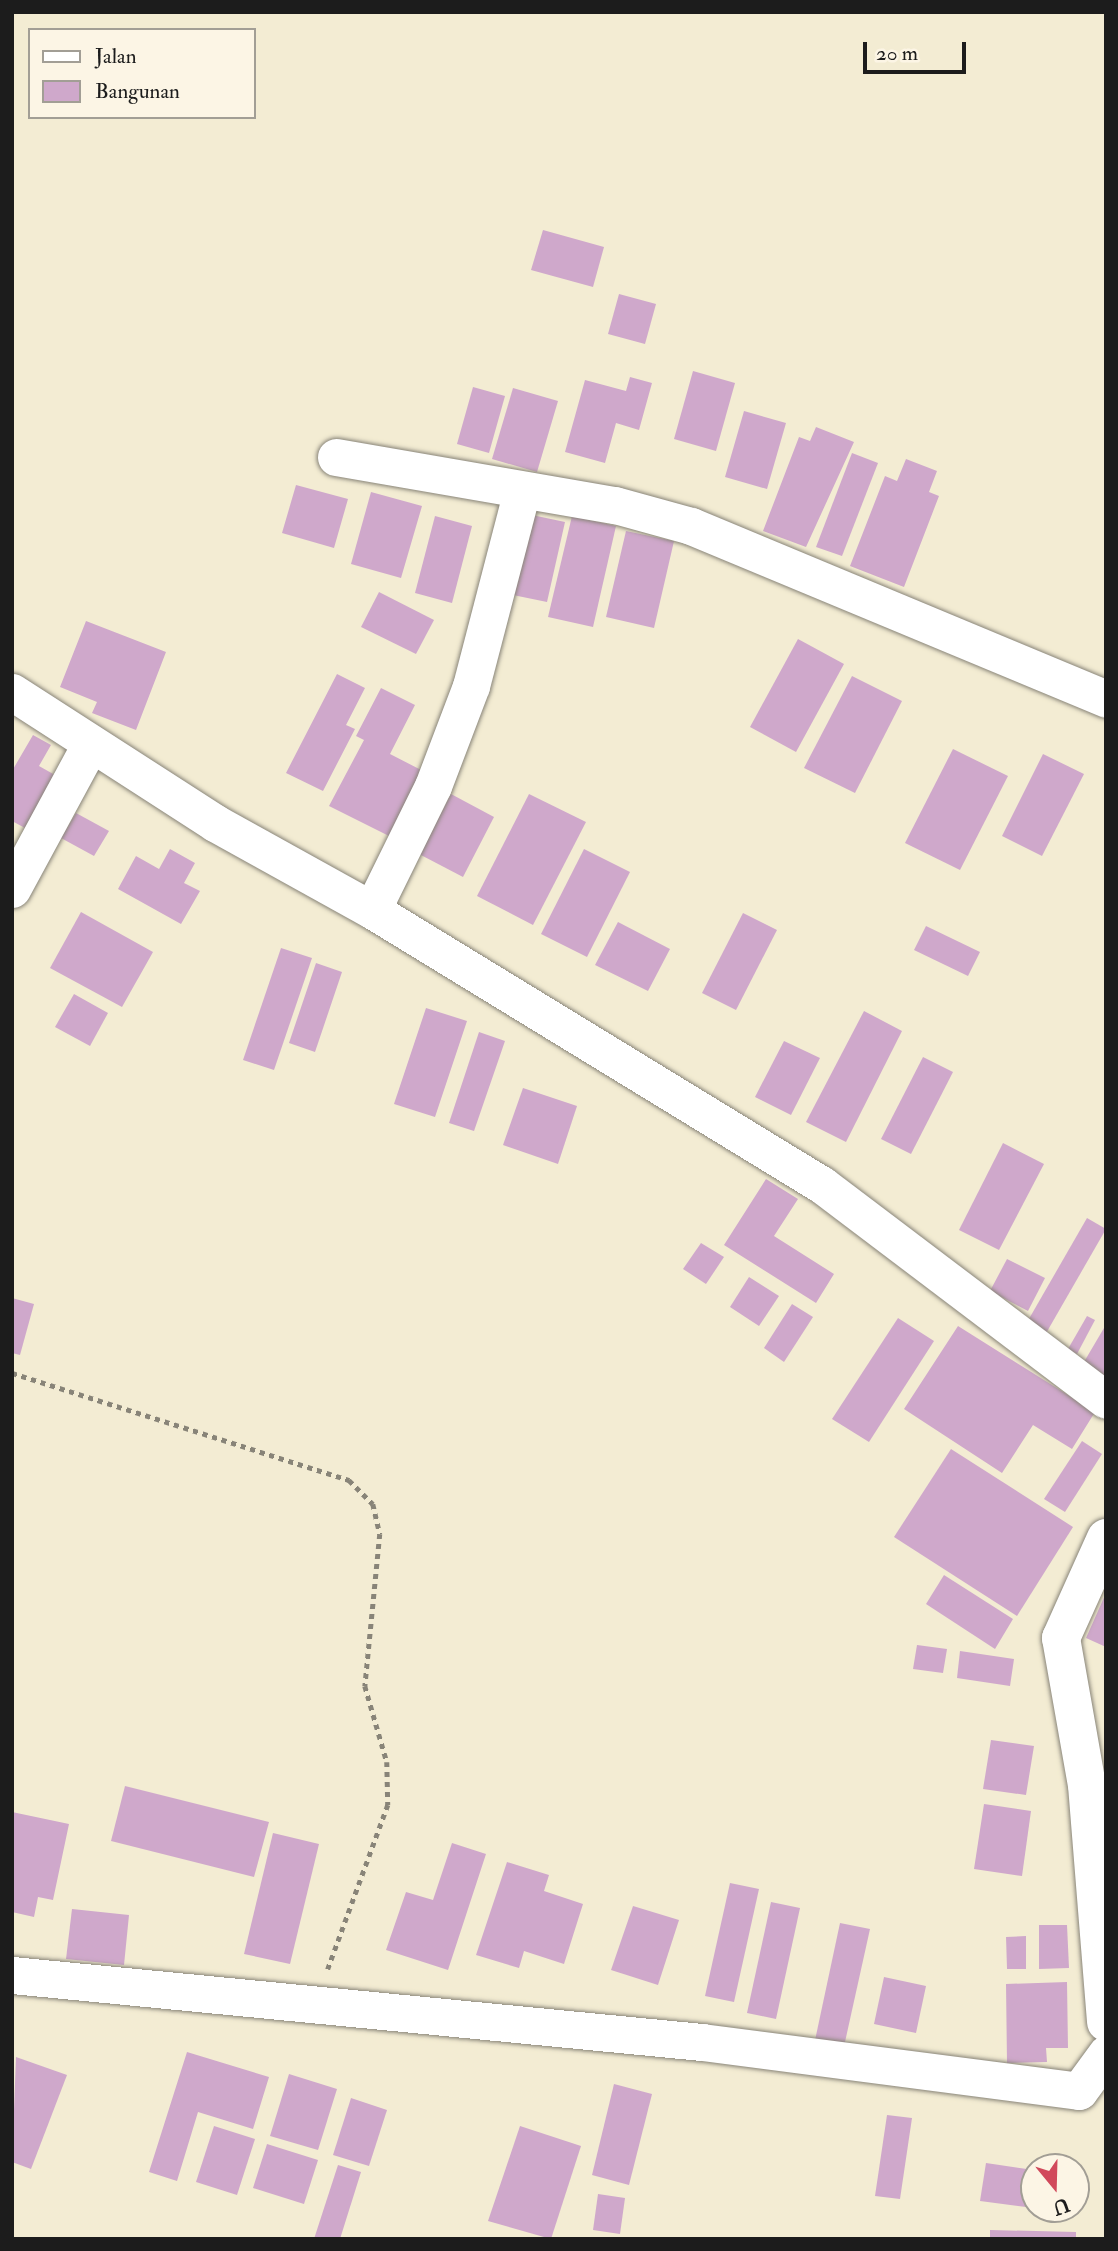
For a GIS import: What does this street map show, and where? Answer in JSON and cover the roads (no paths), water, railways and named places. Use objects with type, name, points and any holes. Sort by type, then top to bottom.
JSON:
[{"type":"street","points":[[336,457],[521,494],[615,505],[691,526],[1106,699]]},
{"type":"street","points":[[372,910],[433,786],[471,686],[521,494]]},
{"type":"street","points":[[12,692],[90,745],[372,910],[822,1185],[1106,1400]]},
{"type":"street","points":[[12,889],[90,745]]},
{"type":"street","points":[[1106,1538],[1061,1638],[1087,1785],[1106,2022]]},
{"type":"street","points":[[12,1975],[702,2042],[1079,2091],[1106,2054]]}]
